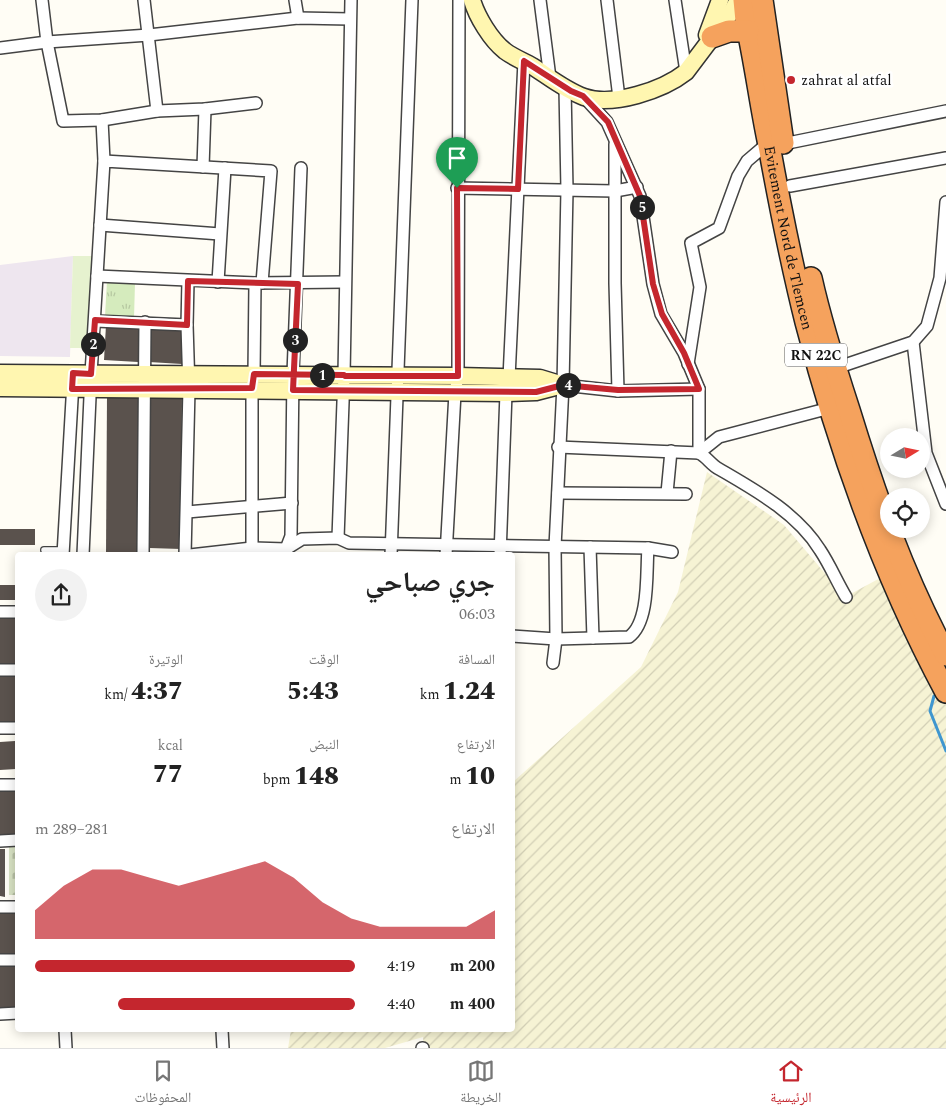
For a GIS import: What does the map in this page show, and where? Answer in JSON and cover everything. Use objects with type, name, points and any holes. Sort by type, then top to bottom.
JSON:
[{"type":"highway","name":"Evitement Nord de Tlemcen","points":[[744,0],[748,31],[775,143],[806,321],[830,408],[872,534],[925,653],[946,692]]},
{"type":"highway","name":"Evitement Nord de Tlemcen","points":[[762,0],[775,143],[790,186],[813,285],[836,368],[899,558],[945,647]]},
{"type":"highway","points":[[706,46],[730,31],[748,31]]},
{"type":"main road","points":[[472,0],[490,36],[504,51],[524,61],[565,88],[583,96],[619,98],[646,94],[676,80],[686,72],[738,0]]},
{"type":"main road","points":[[706,46],[720,0]]},
{"type":"main road","points":[[0,373],[73,381]]},
{"type":"main road","points":[[0,388],[73,381],[399,383],[458,376],[508,386]]},
{"type":"main road","points":[[399,383],[456,393],[508,386],[540,378],[563,385]]},
{"type":"street","points":[[42,0],[47,42],[63,121],[102,120],[158,111],[205,109],[256,103]]},
{"type":"street","points":[[144,0],[158,111]]},
{"type":"street","points":[[295,0],[298,18]]},
{"type":"street","points":[[338,538],[344,383],[351,0]]},
{"type":"street","points":[[391,552],[412,0]]},
{"type":"street","points":[[446,549],[458,376],[457,188],[460,0]]},
{"type":"street","points":[[540,0],[550,78]]},
{"type":"street","points":[[607,0],[619,98]]},
{"type":"street","points":[[675,0],[686,72]]},
{"type":"street","points":[[0,48],[47,42],[149,35],[298,18],[350,19]]},
{"type":"street","points":[[500,550],[524,61]]},
{"type":"street","points":[[553,663],[556,639],[555,547],[558,447],[563,385],[567,190],[565,88]]},
{"type":"street","points":[[583,96],[608,122],[637,187],[646,228],[653,284],[662,314],[699,389],[698,453]]},
{"type":"street","points":[[203,167],[205,109]]},
{"type":"street","points":[[688,364],[700,287],[691,243],[719,228],[738,176],[747,161],[775,143],[946,111]]},
{"type":"street","points":[[83,552],[104,161],[102,120]]},
{"type":"street","points":[[615,140],[618,390]]},
{"type":"street","points":[[790,186],[946,158]]},
{"type":"street","points":[[104,161],[271,171],[259,283],[253,381],[252,548]]},
{"type":"street","points":[[218,282],[225,168]]},
{"type":"street","points":[[286,549],[291,536],[293,382],[301,168]]},
{"type":"street","points":[[457,188],[615,191],[637,187]]},
{"type":"street","points":[[836,368],[913,342],[927,326],[940,278],[946,202]]},
{"type":"street","points":[[100,225],[220,234]]},
{"type":"street","points":[[97,276],[298,284],[345,282]]},
{"type":"street","points":[[185,552],[188,281]]},
{"type":"street","points":[[95,320],[187,325]]},
{"type":"street","points":[[143,552],[145,322]]},
{"type":"street","points":[[913,342],[926,453],[946,504]]},
{"type":"street","points":[[63,552],[73,381]]},
{"type":"street","points":[[563,385],[618,390],[699,389]]},
{"type":"street","points":[[698,453],[719,437],[830,408]]},
{"type":"street","points":[[558,447],[671,451],[698,453],[708,458],[716,468],[756,490],[789,515],[819,548],[846,597]]},
{"type":"street","points":[[667,493],[671,451]]},
{"type":"street","points":[[558,493],[686,494]]},
{"type":"street","points":[[187,512],[292,503]]},
{"type":"street","points":[[65,526],[85,526]]},
{"type":"street","points":[[233,552],[252,548],[286,549],[302,539],[338,538],[349,542],[392,543],[446,549],[500,550],[590,547],[648,548],[672,552]]},
{"type":"street","points":[[349,542],[349,552]]},
{"type":"street","points":[[590,547],[593,638]]},
{"type":"street","points":[[515,636],[556,639],[629,637],[636,632],[644,603],[648,548]]},
{"type":"street","points":[[0,612],[15,612]]},
{"type":"street","points":[[0,670],[15,670]]},
{"type":"street","points":[[0,728],[15,728]]},
{"type":"street","points":[[0,785],[15,785]]},
{"type":"street","points":[[0,840],[15,840]]},
{"type":"street","points":[[0,907],[15,906]]},
{"type":"street","points":[[0,960],[15,960]]},
{"type":"street","points":[[0,1014],[15,1013]]},
{"type":"street","points":[[65,1032],[66,1048]]},
{"type":"street","points":[[222,1032],[223,1048]]},
{"type":"lane","points":[[44,550],[57,552]]},
{"type":"shaded area","points":[[73,256],[70,357],[0,356],[0,265]]},
{"type":"shaded area","points":[[707,472],[784,525],[845,597],[882,577],[946,702],[946,1048],[424,1048],[423,1037],[385,1048],[288,1048],[291,1032],[515,1032],[515,780],[641,667],[678,592]]},
{"type":"green space","points":[[73,256],[93,256],[90,348],[70,348]]},
{"type":"green space","points":[[107,281],[135,283],[134,318],[105,316]]},
{"type":"green space","points":[[9,844],[15,844],[15,895],[9,895]]},
{"type":"building","points":[[106,325],[139,327],[138,362],[104,360]]},
{"type":"building","points":[[150,328],[183,329],[182,364],[149,362]]},
{"type":"building","points":[[150,393],[182,393],[181,549],[149,548]]},
{"type":"building","points":[[107,396],[139,396],[138,552],[106,552]]},
{"type":"building","points":[[0,529],[35,529],[35,545],[0,545]]},
{"type":"building","points":[[0,585],[15,585],[15,600],[0,600]]},
{"type":"building","points":[[0,618],[15,618],[15,666],[0,665]]},
{"type":"building","points":[[0,676],[15,676],[15,724],[0,724]]},
{"type":"building","points":[[15,741],[15,769],[0,770],[0,742]]},
{"type":"building","points":[[0,790],[15,790],[15,838],[0,837]]},
{"type":"building","points":[[0,849],[5,849],[5,897],[0,896]]},
{"type":"building","points":[[0,910],[15,910],[15,957],[0,957]]},
{"type":"building","points":[[0,963],[15,963],[15,1010],[0,1011]]},
{"type":"waterway","points":[[934,696],[930,711],[946,751]]},
{"type":"place","name":"zahrat al atfal","points":[[791,80]]},
{"type":"route","points":[[457,188],[458,376],[345,376],[344,375],[293,374],[254,374],[252,388],[72,389],[73,373],[91,374],[95,320],[187,325],[188,281],[298,284],[293,374],[293,390],[456,393],[536,392],[563,385],[618,390],[699,389],[684,353],[662,314],[653,284],[646,228],[637,187],[608,122],[583,96],[571,91],[524,61],[518,189],[457,188]]}]
